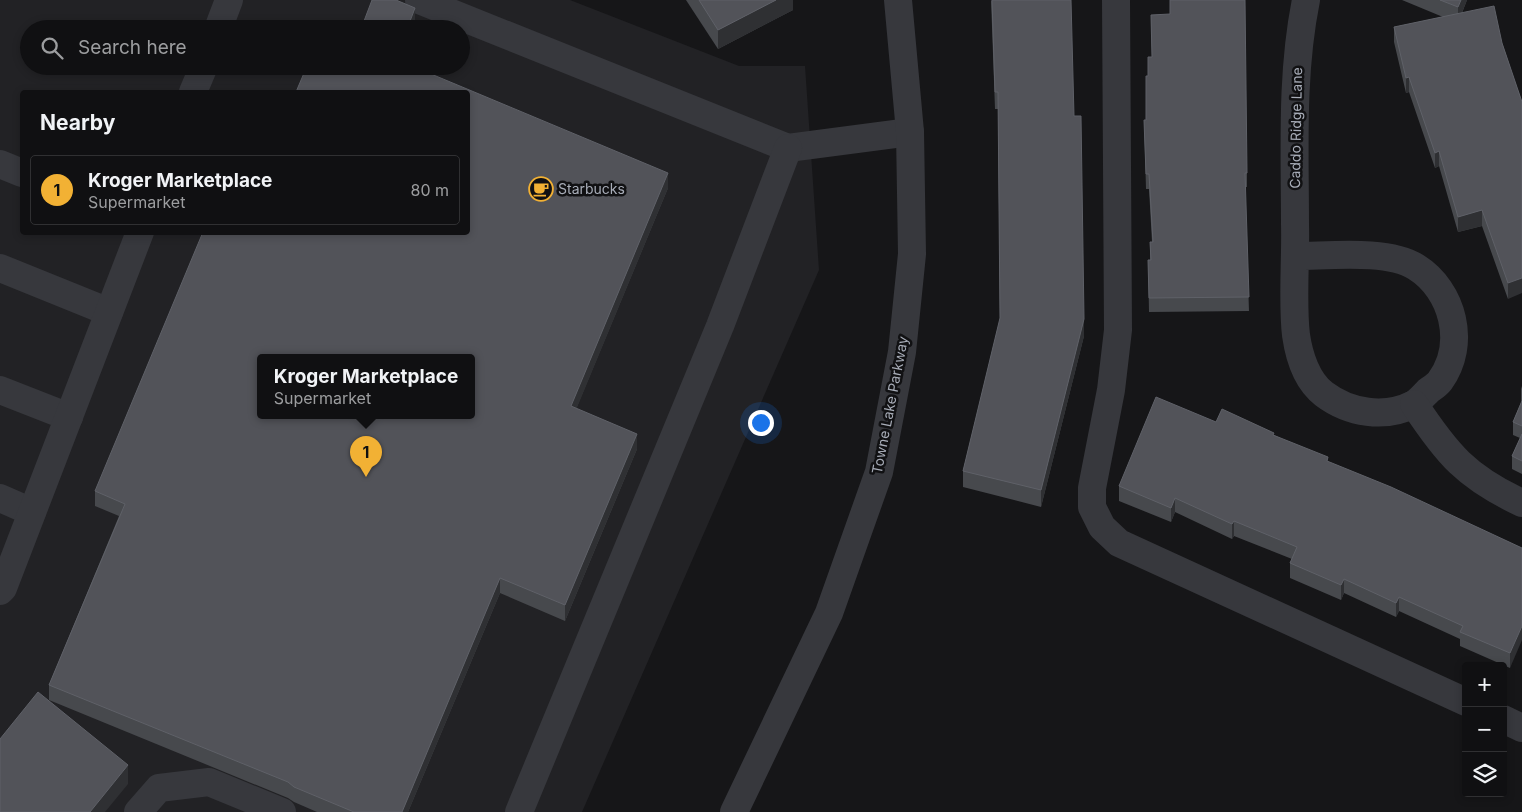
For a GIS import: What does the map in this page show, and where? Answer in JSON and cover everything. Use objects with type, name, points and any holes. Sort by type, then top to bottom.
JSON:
[{"type":"street","points":[[221,20],[229,0]]},
{"type":"street","points":[[419,0],[469,20]]},
{"type":"street","name":"Towne Lake Parkway","points":[[734,812],[829,613],[879,472],[902,352],[912,254],[910,132],[898,0]]},
{"type":"street","points":[[1116,0],[1118,330],[1111,390],[1092,488],[1092,507],[1102,527],[1119,544],[1462,700]]},
{"type":"street","name":"Caddo Ridge Lane","points":[[1296,256],[1380,255],[1416,266],[1442,291],[1453,320],[1452,355],[1440,381],[1414,404],[1382,413],[1353,410],[1324,394],[1304,368],[1296,335],[1295,92],[1300,31],[1306,0]]},
{"type":"street","points":[[470,20],[788,148],[910,132]]},
{"type":"street","points":[[194,90],[200,75]]},
{"type":"street","points":[[519,812],[720,326],[788,148]]},
{"type":"street","points":[[0,164],[20,172]]},
{"type":"street","points":[[0,591],[3,588],[139,235]]},
{"type":"street","points":[[0,268],[109,312]]},
{"type":"street","points":[[0,390],[69,417]]},
{"type":"street","points":[[1414,404],[1437,439],[1465,469],[1496,490],[1522,503]]},
{"type":"street","points":[[0,498],[32,512]]},
{"type":"street","points":[[1507,721],[1522,728]]},
{"type":"street","points":[[138,812],[159,788],[209,782],[282,812]]},
{"type":"shaded area","points":[[0,0],[570,0],[739,66],[805,66],[819,270],[582,812],[0,812]]},
{"type":"building","points":[[372,0],[396,0],[415,8],[410,20],[364,20]]},
{"type":"building","points":[[699,0],[776,0],[718,30]]},
{"type":"building","points":[[992,0],[1071,0],[1074,116],[1081,116],[1084,319],[1041,490],[963,471],[1000,318],[998,92],[995,92]]},
{"type":"building","points":[[1170,0],[1245,0],[1247,173],[1245,173],[1249,297],[1149,298],[1148,260],[1151,260],[1150,242],[1153,242],[1149,174],[1146,174],[1144,120],[1146,120],[1146,76],[1148,76],[1148,57],[1152,57],[1151,15],[1170,14]]},
{"type":"building","points":[[1440,0],[1461,0],[1458,7]]},
{"type":"building","points":[[1494,6],[1502,43],[1522,102],[1522,278],[1508,283],[1482,210],[1458,217],[1439,151],[1435,153],[1409,77],[1406,78],[1394,27]]},
{"type":"building","points":[[303,75],[434,75],[469,90],[297,90]]},
{"type":"building","points":[[470,90],[668,173],[571,406],[637,434],[565,605],[500,578],[402,812],[354,812],[294,787],[288,782],[49,685],[125,504],[95,491],[202,235],[470,235]]},
{"type":"building","points":[[1156,397],[1216,422],[1222,409],[1274,433],[1273,435],[1328,457],[1327,461],[1391,487],[1522,548],[1522,626],[1510,653],[1460,632],[1463,626],[1399,597],[1396,603],[1344,579],[1341,585],[1290,563],[1297,547],[1234,521],[1232,524],[1175,498],[1171,508],[1119,486]]},
{"type":"building","points":[[1522,401],[1522,426],[1513,422]]},
{"type":"building","points":[[1522,434],[1522,461],[1512,456]]},
{"type":"building","points":[[38,692],[128,765],[90,812],[0,812],[0,739]]},
{"type":"place","name":"Starbucks","points":[[541,189]]},
{"type":"place","name":"Kroger Marketplace","points":[[366,477]]}]
